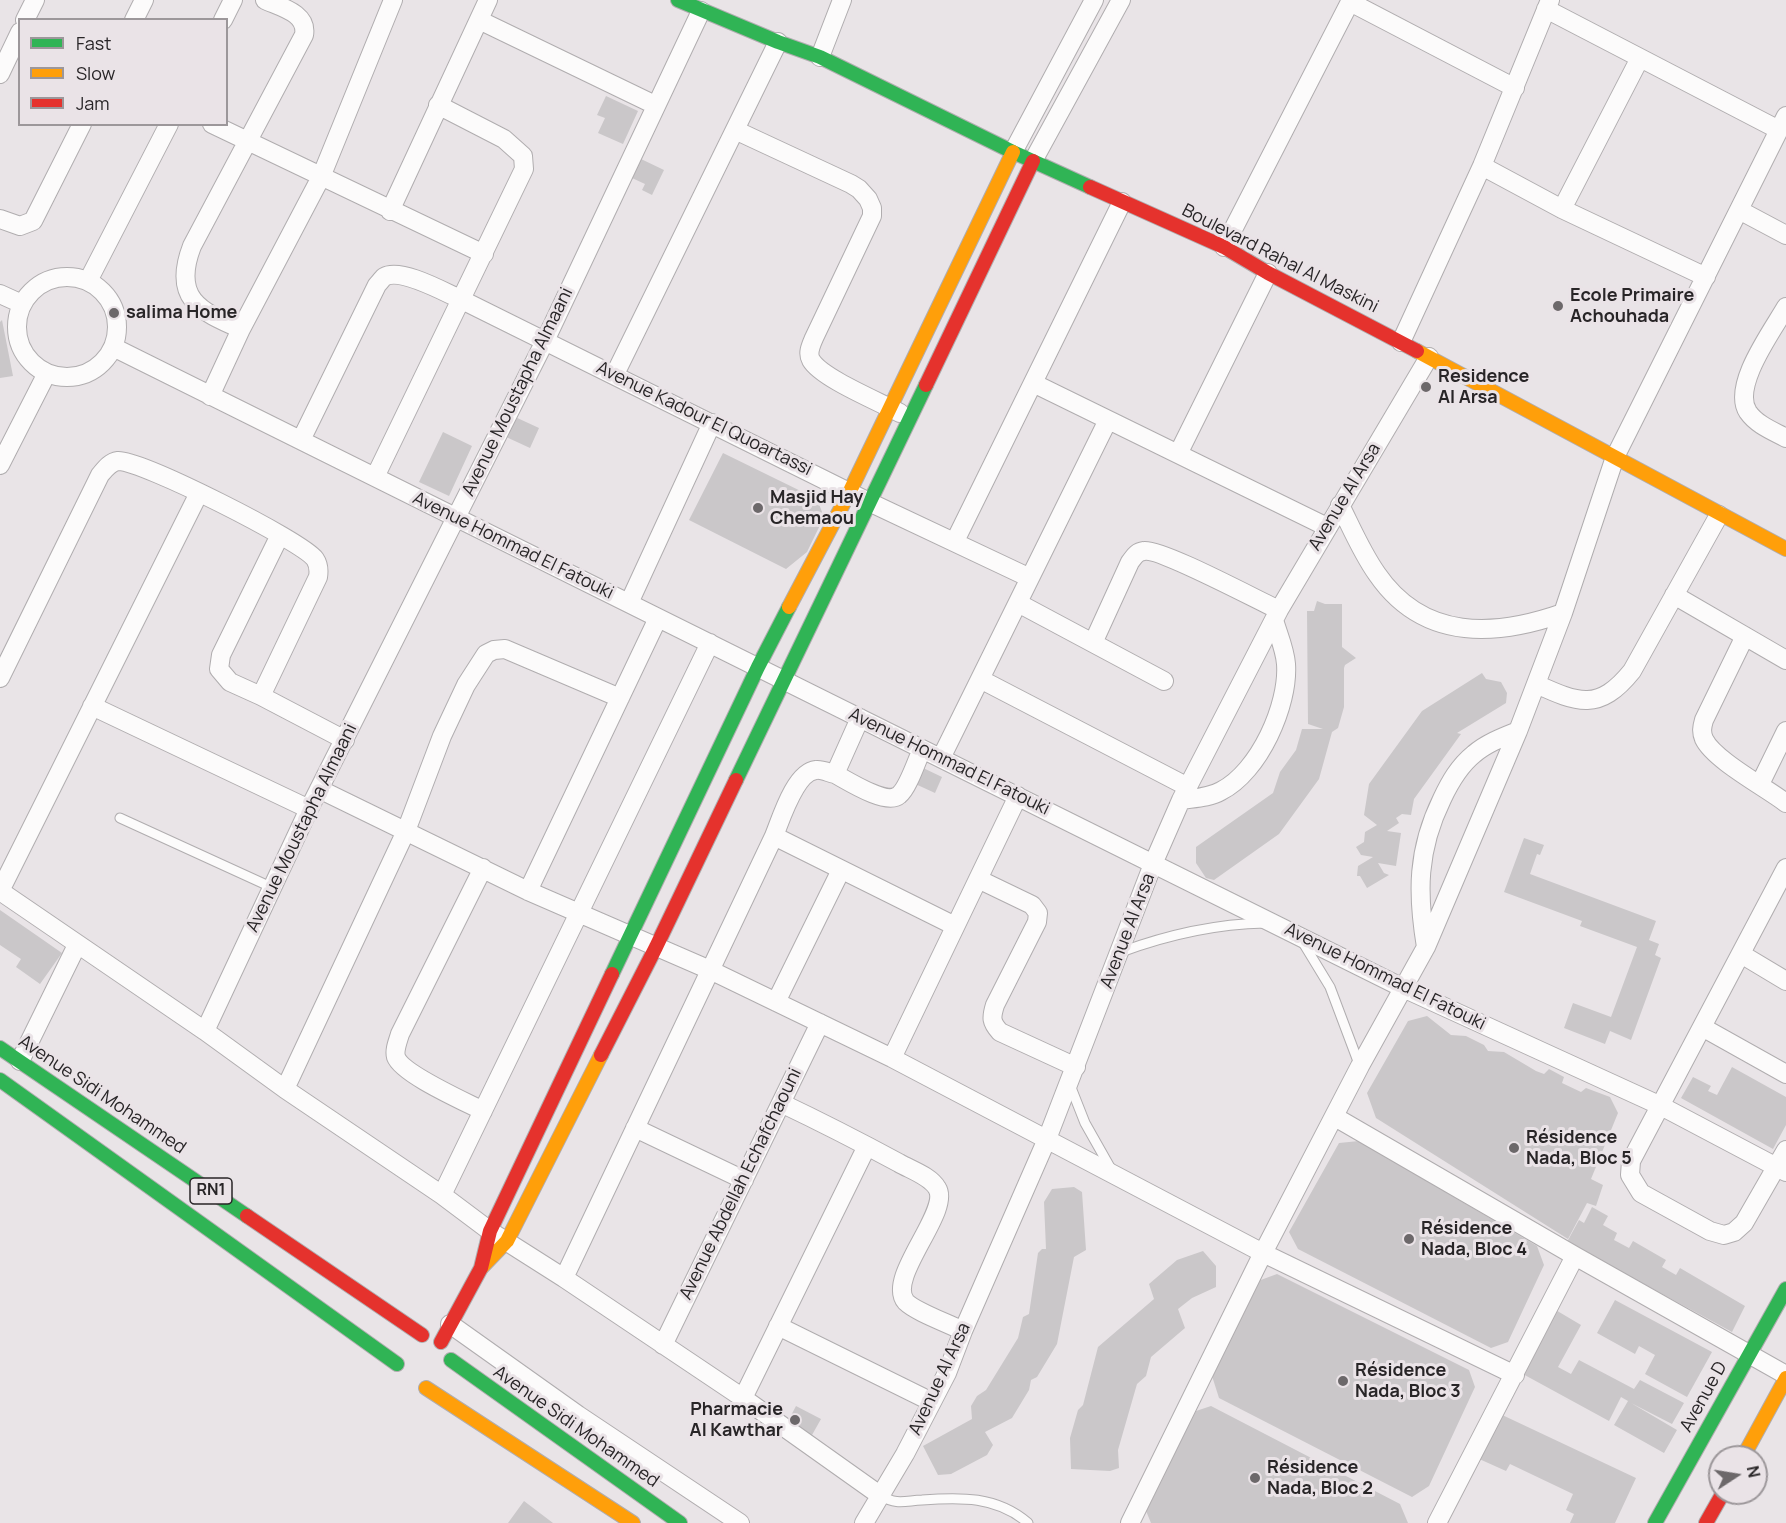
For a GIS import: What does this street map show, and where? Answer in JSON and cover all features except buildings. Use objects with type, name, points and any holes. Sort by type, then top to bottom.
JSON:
[{"type":"street","points":[[26,18],[35,0]]},
{"type":"street","points":[[135,18],[144,0]]},
{"type":"street","points":[[224,18],[233,0]]},
{"type":"street","points":[[241,329],[210,316],[197,305],[188,292],[185,275],[192,246],[305,30],[301,19],[296,15],[265,0]]},
{"type":"street","points":[[210,396],[241,329],[321,177],[393,0]]},
{"type":"street","points":[[390,211],[488,0]]},
{"type":"street","name":"Boulevard Rahal Al Maskini","points":[[678,0],[820,57],[1013,152],[1224,247],[1268,273],[1786,549]]},
{"type":"street","points":[[820,57],[842,0]]},
{"type":"street","points":[[481,1268],[490,1231],[758,667],[850,491],[1013,152],[1094,0]]},
{"type":"street","points":[[441,1342],[481,1268],[507,1241],[656,947],[1033,161],[1121,0]]},
{"type":"street","points":[[1224,247],[1351,1],[1515,88]]},
{"type":"street","points":[[1130,1523],[1263,1253],[1360,1066],[1426,947],[1536,684],[1563,613],[1615,457],[1783,123],[1640,58],[1549,5],[1482,166],[1401,342]]},
{"type":"street","name":"Avenue Moustapha Almaani","points":[[205,1031],[309,809],[545,341],[701,10]]},
{"type":"street","points":[[479,20],[655,105]]},
{"type":"street","points":[[1,71],[18,36]]},
{"type":"street","points":[[615,374],[778,42]]},
{"type":"street","points":[[1562,208],[1640,58]]},
{"type":"street","points":[[375,477],[524,169],[523,156],[504,139],[438,105]]},
{"type":"street","points":[[0,219],[20,226],[33,221],[81,126]]},
{"type":"street","points":[[88,281],[168,126]]},
{"type":"street","points":[[216,126],[484,254]]},
{"type":"street","points":[[735,130],[840,178],[859,189],[868,199],[872,208],[872,216],[809,352],[811,360],[827,375],[909,418]]},
{"type":"street","points":[[1482,166],[1562,208],[1706,277]]},
{"type":"street","points":[[956,541],[1122,202]]},
{"type":"street","points":[[1739,210],[1786,235]]},
{"type":"street","points":[[1178,454],[1268,273]]},
{"type":"street","name":"Avenue Kadour El Quoartassi","points":[[301,440],[377,285],[384,278],[393,275],[405,276],[462,300],[869,502],[956,541],[1030,578]]},
{"type":"street","points":[[68,276],[88,281],[98,287],[112,304],[117,325],[113,347],[104,362],[81,375],[64,377],[47,373],[30,362],[20,344],[16,324],[22,304],[35,288],[47,280],[68,276]]},
{"type":"street","points":[[0,294],[22,304]]},
{"type":"street","points":[[1786,307],[1750,370],[1744,404],[1758,423],[1786,438]]},
{"type":"street","name":"Avenue Hommad El Fatouki","points":[[113,347],[1403,988],[1661,1106],[1781,1170]]},
{"type":"street","name":"Avenue Al Arsa","points":[[864,1523],[881,1496],[947,1373],[1047,1139],[1153,864],[1184,794],[1276,615],[1429,357]]},
{"type":"street","points":[[0,465],[47,373]]},
{"type":"street","points":[[1033,383],[1327,527]]},
{"type":"street","points":[[941,758],[1108,420]]},
{"type":"street","points":[[629,603],[712,423]]},
{"type":"street","points":[[0,678],[100,475],[108,466],[119,461],[134,464],[199,493],[280,535],[314,558],[319,570],[318,577],[261,696]]},
{"type":"street","points":[[199,493],[0,891],[442,1195],[490,1231],[743,1398],[881,1496]]},
{"type":"street","points":[[1341,506],[1377,575],[1397,597],[1435,622],[1461,629],[1487,630],[1523,625],[1563,613]]},
{"type":"street","points":[[1536,684],[1582,701],[1607,695],[1622,684],[1632,671],[1719,515]]},
{"type":"street","points":[[280,535],[219,662],[219,669],[230,682],[345,740]]},
{"type":"street","points":[[980,679],[1184,794],[1212,795],[1235,782],[1254,761],[1282,705],[1286,674],[1284,651],[1276,615],[1165,556],[1144,551],[1137,554],[1130,562],[1093,643]]},
{"type":"street","points":[[1674,595],[1786,660]]},
{"type":"street","points":[[1018,603],[1164,681]]},
{"type":"street","points":[[528,891],[658,618]]},
{"type":"street","points":[[1745,636],[1704,720],[1701,731],[1709,747],[1718,756],[1786,802]]},
{"type":"street","points":[[442,1195],[710,643]]},
{"type":"street","points":[[285,1089],[406,831],[447,726],[466,685],[486,654],[494,650],[514,652],[620,698]]},
{"type":"street","points":[[92,706],[309,809]]},
{"type":"street","points":[[835,774],[860,718]]},
{"type":"street","points":[[1426,947],[1419,894],[1421,860],[1438,806],[1466,761],[1482,748],[1518,730]]},
{"type":"street","points":[[1760,784],[1786,730]]},
{"type":"street","points":[[564,1278],[794,790],[806,773],[817,770],[835,774],[884,798],[894,799],[902,793],[922,749]]},
{"type":"street","points":[[319,789],[528,891],[710,970],[892,1058],[1263,1253],[1515,1375]]},
{"type":"street","points":[[892,1058],[1018,796]]},
{"type":"street","points":[[774,836],[956,926]]},
{"type":"street","points":[[483,868],[400,1034],[396,1057],[405,1068],[420,1078],[483,1111]]},
{"type":"street","points":[[776,1002],[841,870]]},
{"type":"street","points":[[978,879],[1032,905],[1038,913],[1037,922],[995,1005],[991,1017],[992,1024],[1000,1032],[1072,1075]]},
{"type":"street","points":[[1783,879],[1631,1161],[1630,1175],[1641,1193],[1710,1231],[1724,1235],[1739,1228],[1781,1170],[1786,1150]]},
{"type":"street","points":[[20,1062],[77,945]]},
{"type":"street","points":[[1741,954],[1786,981]]},
{"type":"street","name":"Avenue Abdellah Echafchaouni","points":[[663,1345],[820,1023]]},
{"type":"street","points":[[1702,1027],[1786,1074]]},
{"type":"street","name":"Avenue Sidi Mohammed","points":[[0,1048],[602,1503],[633,1523]]},
{"type":"street","name":"Avenue Sidi Mohammed","points":[[0,1080],[421,1366],[680,1523]]},
{"type":"street","points":[[781,1103],[867,1146],[936,1185],[939,1192],[939,1205],[907,1269],[903,1289],[904,1297],[907,1302],[919,1309],[963,1331]]},
{"type":"street","points":[[1335,1116],[1786,1376],[1749,1445]]},
{"type":"street","points":[[635,1128],[744,1180]]},
{"type":"street","points":[[743,1398],[867,1146]]},
{"type":"street","points":[[1437,1523],[1575,1256]]},
{"type":"street","name":"Avenue D","points":[[1655,1523],[1786,1288]]},
{"type":"street","points":[[450,1324],[578,1415],[740,1523]]},
{"type":"street","points":[[778,1326],[932,1402]]},
{"type":"street","name":"RN1","points":[[435,1338],[446,1346],[421,1366],[435,1338]]},
{"type":"street","points":[[602,1503],[606,1523]]},
{"type":"street","points":[[1706,1523],[1716,1505]]},
{"type":"lane","points":[[120,818],[271,887]]},
{"type":"lane","points":[[1121,952],[1206,928],[1236,923],[1273,923]]},
{"type":"lane","points":[[1297,935],[1316,961],[1330,987],[1360,1066]]},
{"type":"lane","points":[[1072,1075],[1085,1123],[1101,1154],[1116,1175]]},
{"type":"lane","points":[[881,1496],[892,1502],[943,1498],[978,1499],[998,1504],[1028,1523]]},
{"type":"traffic: fast","points":[[678,0],[820,57],[1013,152],[1090,187]]},
{"type":"traffic: fast","points":[[736,780],[926,385]]},
{"type":"traffic: fast","points":[[612,974],[758,667],[789,607]]},
{"type":"traffic: fast","points":[[0,1048],[247,1216]]},
{"type":"traffic: fast","points":[[0,1080],[397,1364]]},
{"type":"traffic: fast","points":[[1655,1523],[1786,1289]]},
{"type":"traffic: fast","points":[[451,1360],[680,1523]]},
{"type":"traffic: slow","points":[[789,607],[850,491],[1013,152]]},
{"type":"traffic: slow","points":[[1417,351],[1786,549]]},
{"type":"traffic: slow","points":[[482,1267],[507,1241],[601,1055]]},
{"type":"traffic: slow","points":[[1750,1445],[1786,1378]]},
{"type":"traffic: slow","points":[[426,1388],[633,1523]]},
{"type":"traffic: jam","points":[[926,385],[1033,161]]},
{"type":"traffic: jam","points":[[1090,187],[1224,247],[1268,273],[1417,351]]},
{"type":"traffic: jam","points":[[601,1055],[736,780]]},
{"type":"traffic: jam","points":[[441,1342],[481,1268],[490,1231],[612,974]]},
{"type":"traffic: jam","points":[[247,1216],[422,1335]]},
{"type":"traffic: jam","points":[[1706,1523],[1716,1505]]},
{"type":"place","name":"Ecole Primaire Achouhada","points":[[1558,306]]},
{"type":"place","name":"salima Home","points":[[114,313]]},
{"type":"place","name":"Residence Al Arsa","points":[[1426,387]]},
{"type":"place","name":"Masjid Hay Chemaou","points":[[758,508]]},
{"type":"place","name":"Résidence Nada, Bloc 5","points":[[1514,1148]]},
{"type":"place","name":"Résidence Nada, Bloc 4","points":[[1409,1239]]},
{"type":"place","name":"Résidence Nada, Bloc 3","points":[[1343,1381]]},
{"type":"place","name":"Pharmacie Al Kawthar","points":[[795,1420]]},
{"type":"place","name":"Résidence Nada, Bloc 2","points":[[1255,1478]]}]
